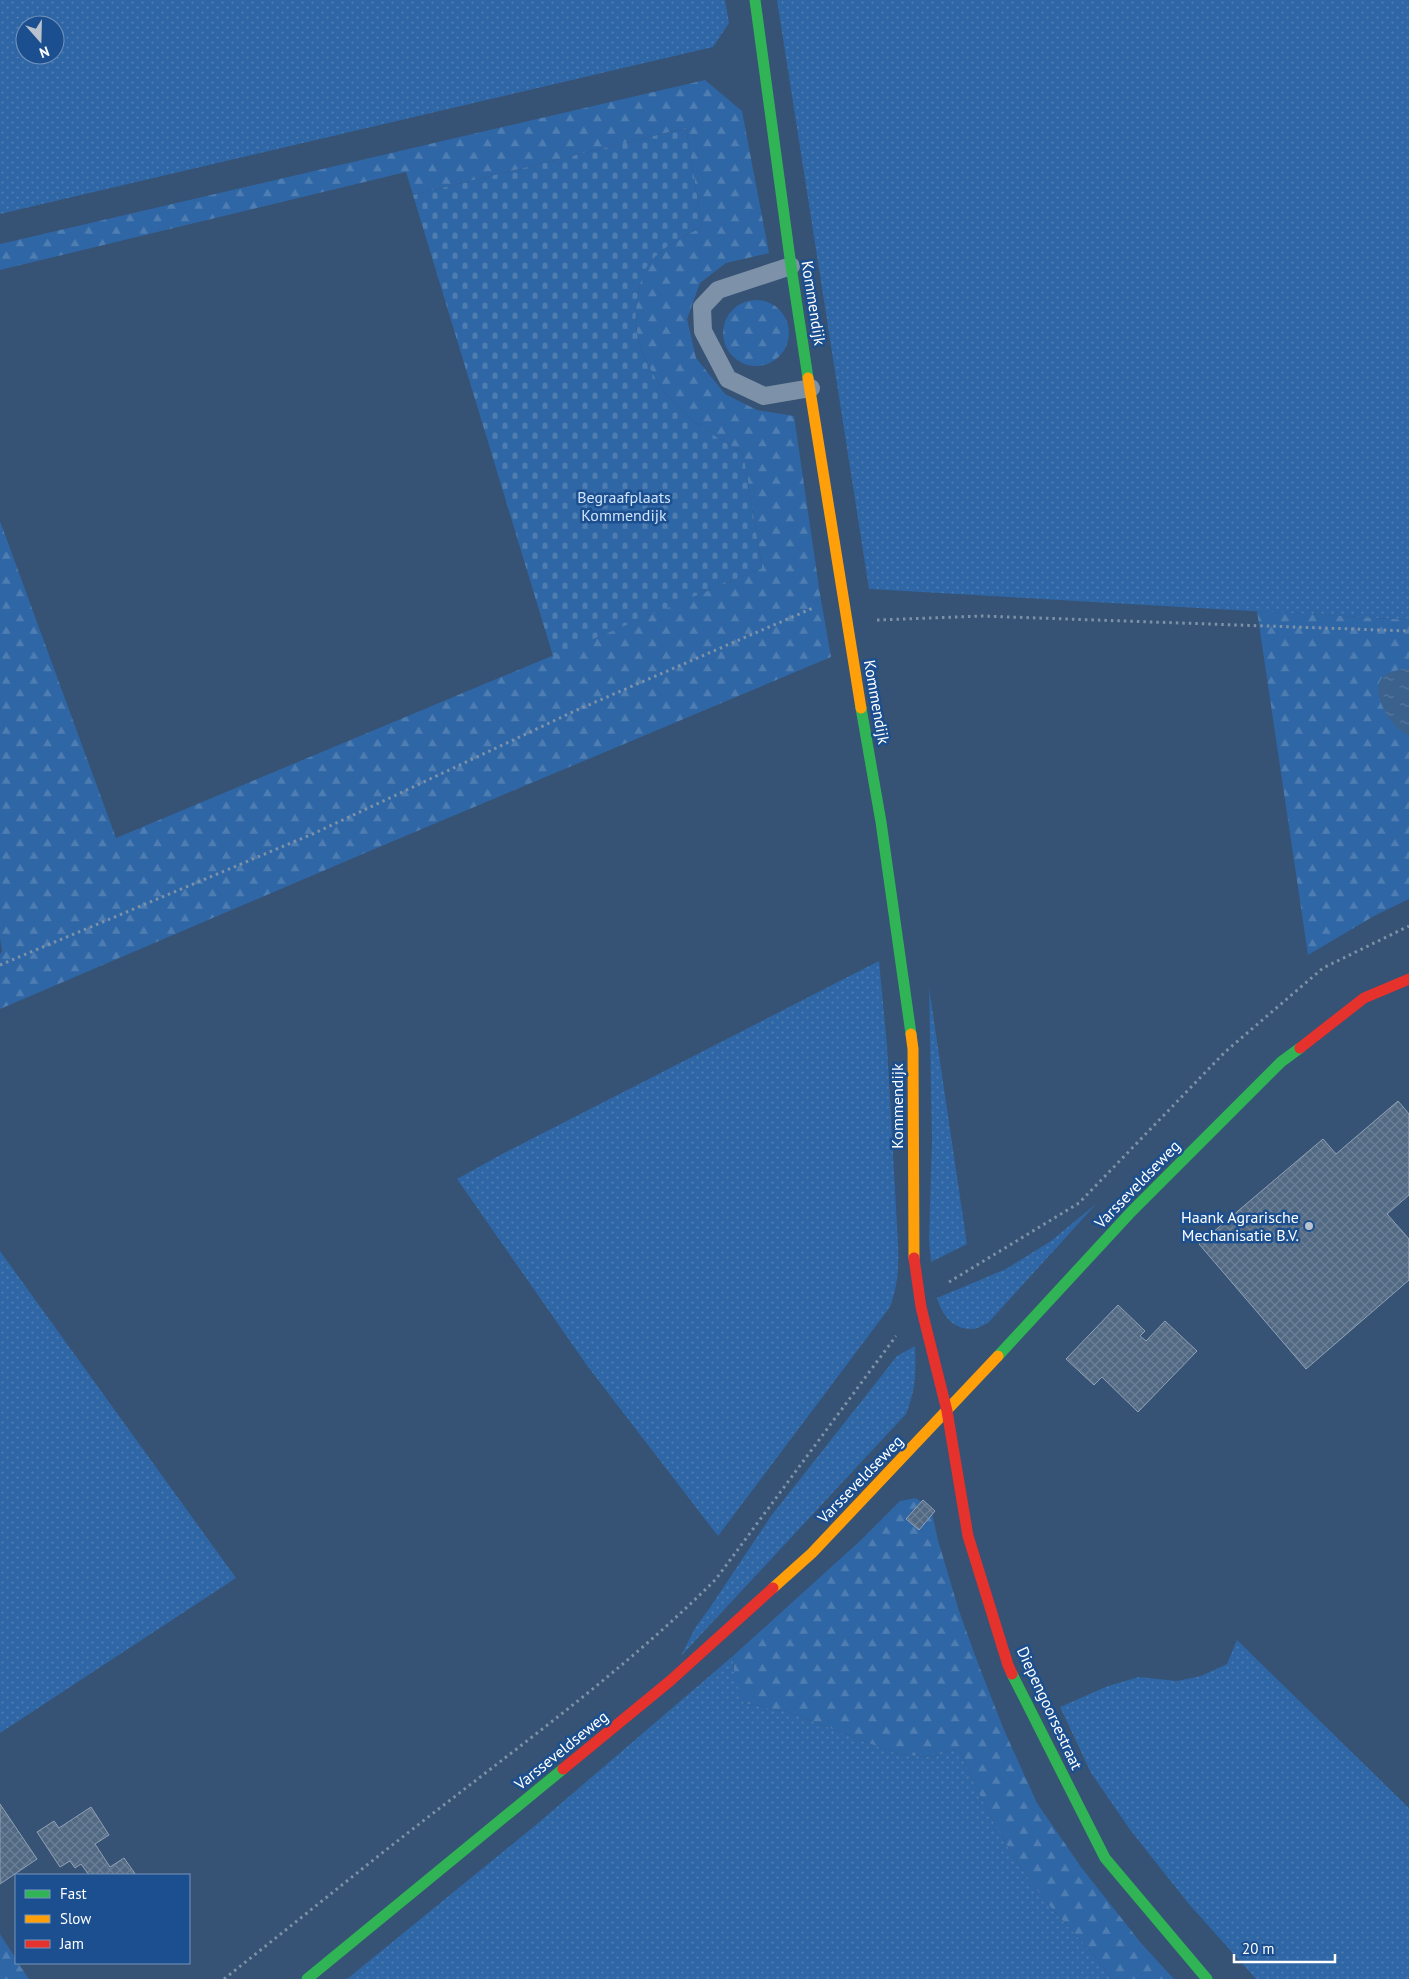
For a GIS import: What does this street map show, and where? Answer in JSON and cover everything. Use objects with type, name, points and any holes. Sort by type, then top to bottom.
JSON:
[{"type":"street","name":"Kommendijk","points":[[754,0],[791,266],[846,620],[881,822],[913,1049],[914,1255],[921,1306],[947,1411]]},
{"type":"street","name":"Varsseveldseweg","points":[[307,1979],[670,1681],[812,1553],[947,1411],[1131,1212],[1281,1062],[1364,998],[1409,979]]},
{"type":"street","name":"Diepengoorsestraat","points":[[947,1411],[968,1536],[1008,1665],[1105,1858],[1207,1979]]},
{"type":"lane","points":[[791,266],[718,290],[702,307],[703,331],[728,379],[764,396],[811,388]]},
{"type":"path","points":[[0,965],[315,833],[576,710],[843,595]]},
{"type":"path","points":[[846,620],[981,616],[1409,631]]},
{"type":"path","points":[[224,1979],[365,1866],[593,1689],[687,1608],[716,1579],[892,1342],[921,1306],[948,1282],[1080,1203],[1226,1052],[1323,968],[1409,926]]},
{"type":"green space","points":[[0,0],[725,0],[729,23],[713,47],[0,214]]},
{"type":"green space","points":[[777,0],[1409,0],[1409,620],[869,589]]},
{"type":"green space","points":[[705,80],[742,111],[769,253],[726,263],[700,283],[687,319],[696,358],[725,394],[757,410],[794,416],[831,657],[0,1009],[0,954],[2,952],[0,938],[0,521],[116,838],[762,568],[743,452],[718,438],[687,416],[669,397],[644,357],[636,327],[640,282],[650,262],[663,250],[702,227],[686,128],[413,195],[406,172],[0,270],[0,244]]},
{"type":"green space","name":"Begraafplaats Kommendijk","points":[[686,128],[702,227],[663,250],[650,262],[641,279],[636,311],[636,327],[644,357],[669,398],[687,416],[702,427],[743,452],[762,568],[553,656],[413,195]]},
{"type":"green space","points":[[749,300],[763,300],[775,305],[784,314],[789,326],[787,346],[780,357],[763,366],[749,366],[737,361],[728,352],[723,340],[723,326],[728,314],[737,305]]},
{"type":"green space","points":[[1257,611],[1409,620],[1409,669],[1402,669],[1404,733],[1409,735],[1409,899],[1374,916],[1308,955]]},
{"type":"green space","points":[[879,961],[887,1045],[898,1244],[897,1276],[893,1299],[890,1307],[718,1536],[588,1367],[457,1179],[504,1153]]},
{"type":"green space","points":[[929,987],[967,1244],[931,1262],[929,1240],[932,1140]]},
{"type":"green space","points":[[1097,1203],[988,1323],[975,1329],[966,1329],[954,1324],[945,1315],[937,1298],[1006,1269],[1051,1241]]},
{"type":"green space","points":[[0,1251],[236,1578],[0,1733]]},
{"type":"green space","points":[[915,1346],[915,1381],[906,1414],[681,1656],[695,1628],[771,1516],[897,1356]]},
{"type":"green space","points":[[916,1498],[931,1509],[959,1611],[1004,1730],[1037,1803],[1081,1867],[1141,1943],[1174,1979],[1112,1979],[1045,1900],[1019,1865],[986,1808],[959,1748],[931,1757],[898,1754],[788,1712],[744,1703],[736,1679],[734,1655],[861,1540],[900,1501]]},
{"type":"green space","points":[[1237,1640],[1409,1808],[1409,1979],[1256,1979],[1188,1903],[1131,1831],[1091,1773],[1060,1707],[1108,1686],[1139,1677],[1177,1681],[1201,1676],[1227,1664]]},
{"type":"green space","points":[[734,1655],[733,1667],[744,1703],[788,1712],[898,1754],[931,1757],[959,1748],[986,1808],[1019,1865],[1045,1900],[1112,1979],[347,1979],[537,1824]]},
{"type":"green space","points":[[0,1934],[15,1957],[15,1964],[19,1964],[29,1979],[0,1979]]},
{"type":"water","points":[[1409,669],[1409,735],[1396,727],[1385,711],[1378,694],[1378,686],[1381,679],[1390,672]]},
{"type":"building","name":"Haank Agrarische Mechanisatie B.V.","points":[[1398,1101],[1409,1114],[1409,1195],[1387,1214],[1409,1239],[1409,1280],[1306,1369],[1199,1244],[1323,1139],[1336,1154]]},
{"type":"building","points":[[1118,1305],[1145,1331],[1140,1336],[1146,1341],[1165,1321],[1197,1351],[1138,1412],[1102,1377],[1094,1385],[1066,1359]]},
{"type":"building","points":[[923,1500],[935,1511],[919,1530],[906,1519]]},
{"type":"building","points":[[0,1804],[37,1859],[0,1884]]},
{"type":"building","points":[[91,1807],[109,1835],[95,1844],[110,1867],[124,1858],[135,1874],[88,1874],[81,1864],[75,1868],[70,1861],[60,1867],[37,1832],[54,1821],[59,1828]]},
{"type":"traffic: fast","points":[[755,0],[808,378]]},
{"type":"traffic: fast","points":[[861,708],[881,822],[911,1034]]},
{"type":"traffic: fast","points":[[998,1356],[1131,1212],[1281,1062],[1300,1048]]},
{"type":"traffic: fast","points":[[1012,1674],[1105,1858],[1207,1979]]},
{"type":"traffic: fast","points":[[307,1979],[563,1769]]},
{"type":"traffic: slow","points":[[808,378],[861,708]]},
{"type":"traffic: slow","points":[[911,1034],[913,1049],[914,1258]]},
{"type":"traffic: slow","points":[[773,1588],[812,1553],[998,1356]]},
{"type":"traffic: jam","points":[[1300,1048],[1364,998],[1409,979]]},
{"type":"traffic: jam","points":[[914,1258],[921,1307],[947,1411],[968,1536],[1012,1674]]},
{"type":"traffic: jam","points":[[563,1769],[670,1681],[773,1588]]},
{"type":"place","name":"Haank Agrarische Mechanisatie B.V.","points":[[1309,1226]]}]
